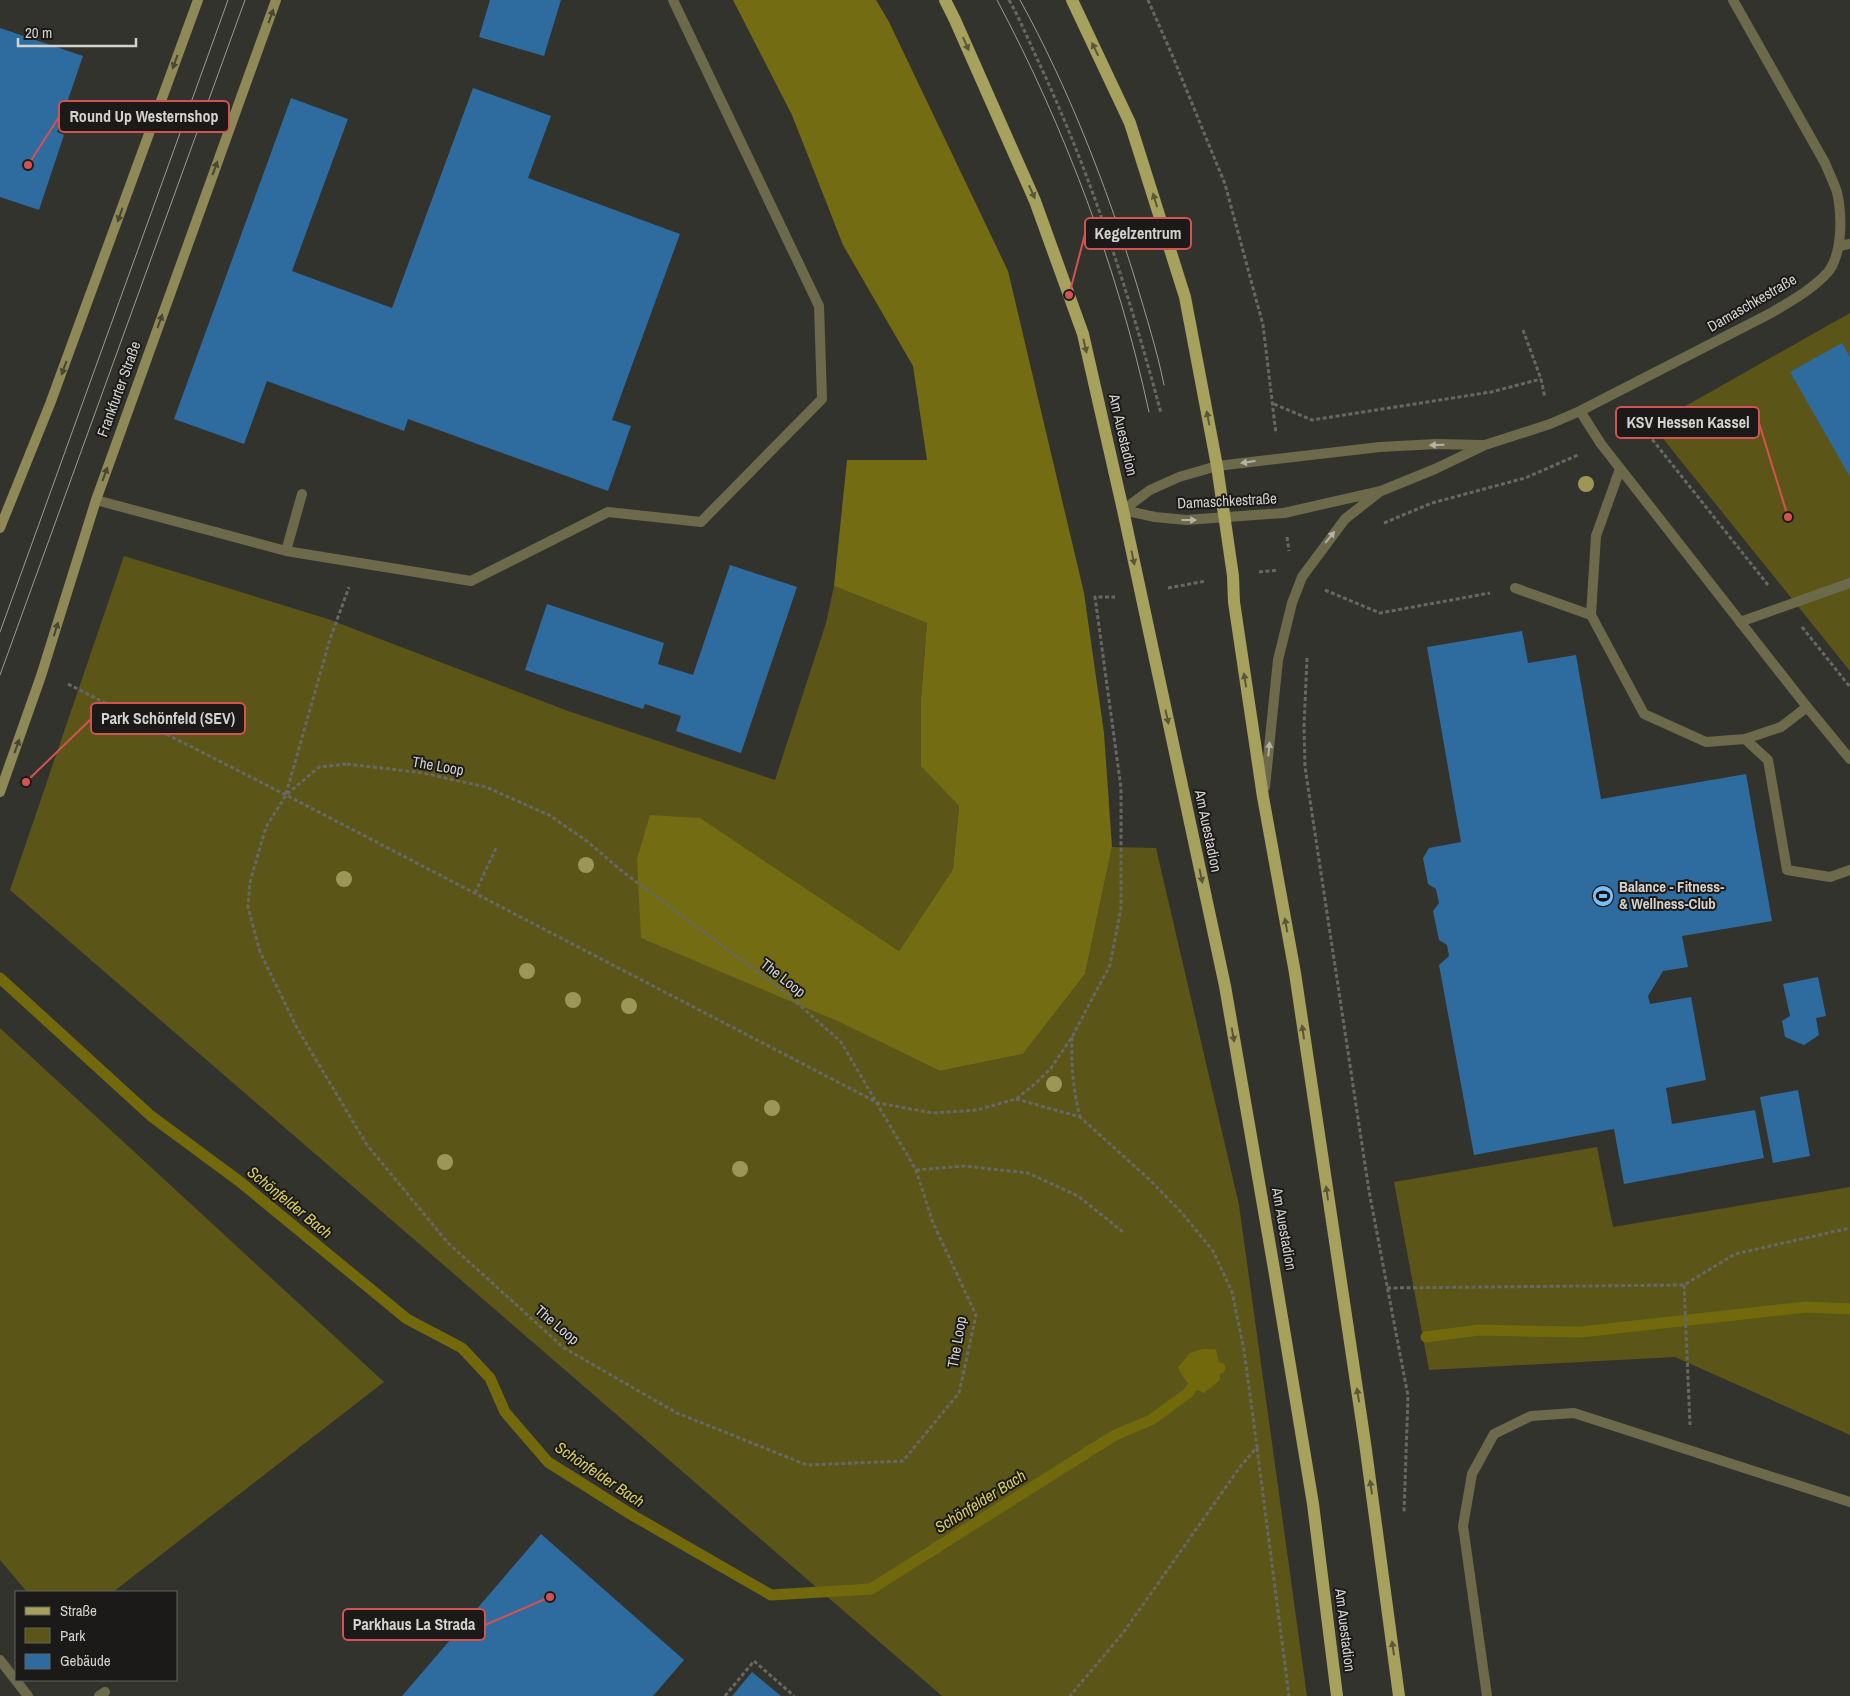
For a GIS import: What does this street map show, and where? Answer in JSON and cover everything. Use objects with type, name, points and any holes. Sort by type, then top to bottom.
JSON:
[{"type":"main road","points":[[0,528],[50,404],[198,0]]},
{"type":"main road","name":"Frankfurter Straße","points":[[0,792],[41,676],[96,500],[276,0]]},
{"type":"main road","name":"Am Auestadion","points":[[945,0],[1036,201],[1083,334],[1123,510],[1228,1006],[1273,1259],[1313,1504],[1337,1696]]},
{"type":"main road","points":[[1072,0],[1130,122],[1182,288],[1217,466],[1233,576],[1234,602],[1263,797],[1296,982],[1365,1443],[1399,1696]]},
{"type":"street","points":[[96,500],[286,551],[471,581],[608,512],[701,522],[822,399],[819,306],[673,0]]},
{"type":"street","name":"Damaschkestraße","points":[[1123,510],[1155,517],[1186,520],[1224,518],[1284,513],[1381,491],[1435,469],[1486,445],[1550,424],[1580,411],[1616,394],[1802,295],[1828,271],[1839,246],[1840,220],[1836,191],[1825,164],[1733,0]]},
{"type":"street","points":[[1839,246],[1850,244]]},
{"type":"street","points":[[1580,411],[1620,469],[1850,759]]},
{"type":"street","name":"Damaschkestraße","points":[[1123,510],[1150,490],[1179,477],[1217,466],[1380,447],[1436,444],[1486,445]]},
{"type":"street","points":[[1620,469],[1596,536],[1591,615],[1644,714],[1706,742],[1745,739],[1781,727],[1807,707]]},
{"type":"street","points":[[1263,797],[1278,660],[1292,603],[1302,577],[1345,519],[1381,491]]},
{"type":"street","points":[[286,551],[302,494]]},
{"type":"street","points":[[1740,622],[1850,584]]},
{"type":"street","points":[[1515,588],[1591,615]]},
{"type":"street","points":[[1745,739],[1768,760],[1787,870],[1830,877],[1850,870]]},
{"type":"street","points":[[1487,1696],[1463,1526],[1472,1474],[1494,1434],[1530,1416],[1574,1413],[1850,1502]]},
{"type":"street","points":[[0,1660],[15,1679]]},
{"type":"street","points":[[16,1681],[28,1696]]},
{"type":"path","points":[[1009,0],[1053,94],[1097,204],[1130,302],[1161,413]]},
{"type":"path","points":[[1148,0],[1174,57],[1225,184],[1263,325],[1273,404],[1312,420],[1491,392],[1541,379],[1523,330]]},
{"type":"path","points":[[1616,394],[1850,687]]},
{"type":"path","points":[[1381,524],[1432,503],[1525,478],[1601,444]]},
{"type":"path","points":[[286,795],[330,640],[358,563]]},
{"type":"path","points":[[68,684],[286,795],[878,1103],[933,1114],[978,1110],[1016,1099],[1051,1068],[1072,1037],[1110,965],[1121,908],[1121,788],[1095,597],[1109,598],[1233,576],[1281,570]]},
{"type":"path","points":[[1322,599],[1330,582]]},
{"type":"path","points":[[1325,590],[1380,612],[1515,588]]},
{"type":"path","points":[[1307,653],[1304,726],[1305,767],[1368,1191],[1408,1396],[1404,1522]]},
{"type":"path","name":"The Loop","points":[[347,764],[423,773],[486,787],[549,815],[588,842],[623,872],[786,994],[841,1042],[878,1103],[916,1170],[933,1223],[976,1315],[959,1393],[903,1461],[806,1465],[677,1413],[564,1348],[448,1243],[367,1145],[297,1028],[260,952],[248,907],[250,882],[266,827],[286,795],[319,767],[347,764]]},
{"type":"path","points":[[475,893],[496,848]]},
{"type":"path","points":[[1072,1037],[1071,1067],[1073,1091],[1080,1117]]},
{"type":"path","points":[[1016,1099],[1080,1117],[1150,1180],[1181,1212],[1213,1251],[1232,1292],[1244,1350],[1289,1696]]},
{"type":"path","points":[[916,1170],[964,1166],[1028,1173],[1078,1196],[1123,1232]]},
{"type":"path","points":[[1387,1288],[1684,1286],[1735,1254],[1850,1228]]},
{"type":"path","points":[[1684,1286],[1691,1451]]},
{"type":"path","points":[[1070,1696],[1122,1633],[1240,1467],[1257,1448]]},
{"type":"path","points":[[725,1696],[754,1661],[794,1696]]},
{"type":"green space","points":[[1850,313],[1850,671],[1652,425]]},
{"type":"green space","points":[[124,556],[328,619],[568,711],[775,780],[826,623],[834,586],[927,623],[921,698],[921,765],[959,806],[953,869],[899,951],[823,901],[781,996],[940,1071],[1023,1054],[1085,974],[1112,847],[1156,848],[1239,1205],[1307,1696],[942,1696],[10,890]]},
{"type":"green space","points":[[0,1028],[384,1382],[114,1591],[26,1591],[0,1560]]},
{"type":"green space","points":[[1597,1147],[1613,1227],[1850,1187],[1850,1435],[1675,1357],[1429,1370],[1394,1182]]},
{"type":"shaded area","points":[[733,0],[876,0],[889,22],[1008,271],[1084,593],[1104,733],[1112,847],[1085,974],[1023,1054],[940,1071],[837,1021],[641,938],[637,859],[650,815],[700,818],[899,951],[953,869],[959,806],[921,766],[921,698],[927,623],[834,586],[847,460],[927,460],[913,366],[843,245],[792,115]]},
{"type":"shaded area","points":[[1203,1349],[1216,1349],[1220,1368],[1220,1380],[1204,1393],[1188,1383],[1178,1367],[1190,1353]]},
{"type":"building","points":[[490,0],[561,0],[544,56],[479,37]]},
{"type":"building","points":[[0,28],[83,56],[57,132],[64,135],[39,210],[0,197]]},
{"type":"building","points":[[473,88],[551,116],[528,178],[680,234],[612,420],[631,426],[608,491],[408,419],[404,431],[267,381],[244,444],[174,419],[291,98],[348,119],[292,271],[392,308]]},
{"type":"building","points":[[1842,343],[1850,357],[1850,477],[1790,372]]},
{"type":"building","points":[[730,565],[797,587],[741,753],[676,731],[681,716],[645,704],[643,709],[525,670],[547,604],[664,643],[658,664],[693,675]]},
{"type":"building","name":"Balance - Fitness- & Wellness-Club","points":[[1522,631],[1528,663],[1576,655],[1601,799],[1746,774],[1772,921],[1682,936],[1688,967],[1663,971],[1648,996],[1650,1004],[1691,997],[1706,1080],[1666,1088],[1672,1124],[1755,1110],[1764,1158],[1624,1184],[1614,1129],[1474,1155],[1439,965],[1449,956],[1447,945],[1439,940],[1433,911],[1439,903],[1436,889],[1428,884],[1423,858],[1429,848],[1461,842],[1427,647]]},
{"type":"building","points":[[1818,977],[1826,1016],[1816,1018],[1819,1035],[1804,1045],[1785,1037],[1782,1021],[1790,1016],[1783,984]]},
{"type":"building","points":[[1798,1090],[1810,1156],[1773,1163],[1760,1097]]},
{"type":"building","points":[[541,1534],[684,1660],[653,1696],[402,1696]]},
{"type":"building","points":[[752,1672],[781,1696],[732,1696]]},
{"type":"waterway","name":"Schönfelder Bach","points":[[0,978],[151,1116],[239,1181],[407,1319],[462,1348],[490,1378],[505,1412],[548,1462],[632,1515],[771,1595],[871,1589],[1115,1435],[1151,1420],[1188,1393],[1202,1374],[1220,1368]]},
{"type":"waterway","points":[[1426,1337],[1479,1330],[1581,1332],[1806,1307],[1850,1309]]},
{"type":"tram line","points":[[0,632],[228,0]]},
{"type":"tram line","points":[[0,675],[245,0]]},
{"type":"tram line","points":[[997,0],[1045,98],[1087,200],[1122,305],[1149,412]]},
{"type":"tram line","points":[[1020,0],[1055,68],[1099,174],[1136,282],[1155,346],[1164,385]]},
{"type":"place","name":"Round Up Westernshop","points":[[28,165]]},
{"type":"place","name":"Kegelzentrum","points":[[1069,295]]},
{"type":"place","name":"KSV Hessen Kassel","points":[[1788,517]]},
{"type":"place","name":"Park Schönfeld (SEV)","points":[[26,782]]},
{"type":"place","name":"Balance - Fitness- & Wellness-Club","points":[[1603,896]]},
{"type":"place","name":"Parkhaus La Strada","points":[[550,1597]]}]
